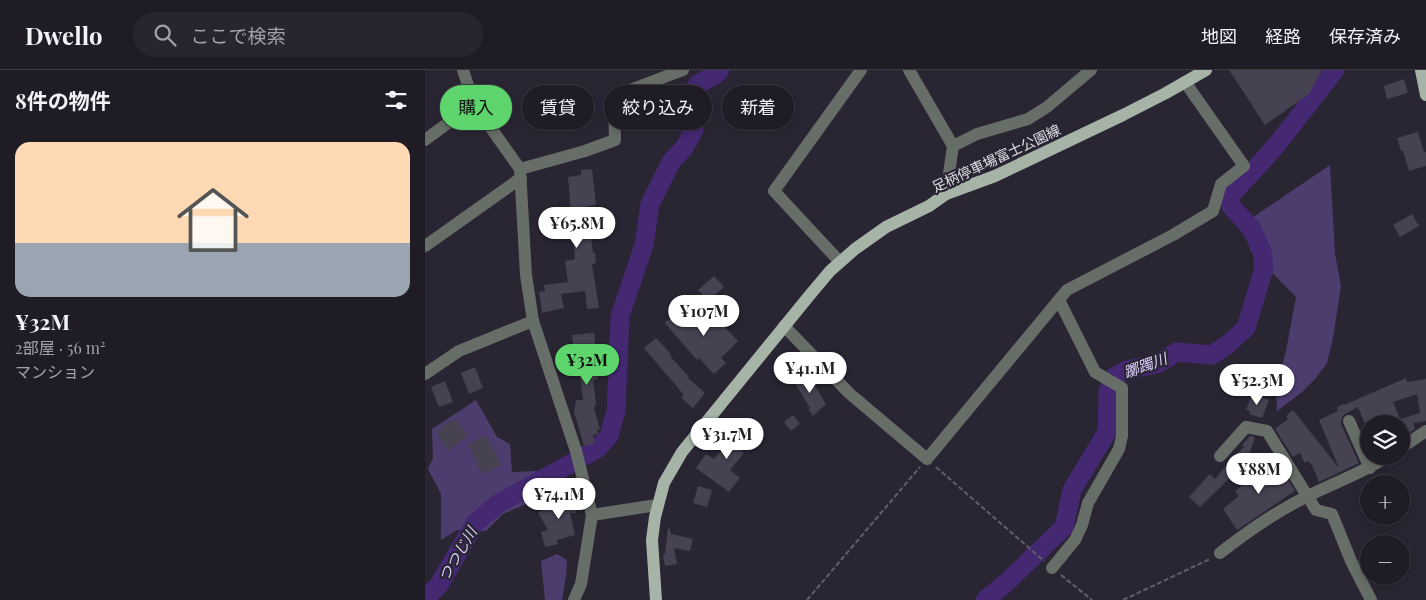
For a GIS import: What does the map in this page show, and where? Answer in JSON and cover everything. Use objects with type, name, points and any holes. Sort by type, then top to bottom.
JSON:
[{"type":"main road","name":"足柄停車場富士公園線","points":[[656,600],[652,540],[657,505],[664,483],[682,452],[809,296],[841,262],[855,249],[887,227],[929,206],[946,194],[995,176],[1043,154],[1123,115],[1206,70]]},
{"type":"main road","points":[[1423,76],[1426,95]]},
{"type":"street","points":[[463,70],[468,85]]},
{"type":"street","points":[[425,246],[520,173],[615,140],[614,96],[683,70]]},
{"type":"street","points":[[841,262],[774,191],[861,70]]},
{"type":"street","points":[[909,70],[953,146],[946,194]]},
{"type":"street","points":[[953,146],[977,134],[1028,119],[1047,107],[1091,70]]},
{"type":"street","points":[[784,326],[849,393],[927,459],[1067,290],[1173,235],[1213,210],[1221,184],[1244,166],[1185,82]]},
{"type":"street","points":[[425,140],[440,129]]},
{"type":"street","points":[[491,130],[520,173],[526,275],[533,321],[576,451],[592,515],[581,584],[574,600]]},
{"type":"street","points":[[1049,566],[1075,540],[1082,525],[1087,503],[1119,449],[1122,436],[1122,388],[1095,372],[1059,300]]},
{"type":"street","points":[[425,374],[459,351],[533,321]]},
{"type":"street","points":[[1349,421],[1370,468]]},
{"type":"street","points":[[1220,456],[1246,427],[1267,431],[1317,510],[1332,514],[1351,561],[1371,600]]},
{"type":"street","points":[[1410,442],[1426,431]]},
{"type":"street","points":[[1220,552],[1276,514],[1308,496],[1374,465]]},
{"type":"street","points":[[592,515],[657,505]]},
{"type":"path","points":[[807,600],[927,459],[1049,566],[1092,600]]},
{"type":"path","points":[[1123,600],[1203,563],[1220,552]]},
{"type":"shaded area","points":[[1330,165],[1335,254],[1341,286],[1333,338],[1327,363],[1316,378],[1302,392],[1277,411],[1276,389],[1286,351],[1296,297],[1250,250],[1246,222]]},
{"type":"shaded area","points":[[476,400],[497,437],[510,444],[512,472],[539,471],[562,458],[566,487],[503,514],[486,531],[457,530],[441,540],[441,494],[428,469],[433,458],[432,429]]},
{"type":"shaded area","points":[[557,554],[567,560],[562,600],[545,600],[541,561]]},
{"type":"building","points":[[1229,70],[1322,70],[1309,94],[1265,125]]},
{"type":"building","points":[[1404,79],[1408,93],[1387,99],[1384,86]]},
{"type":"building","points":[[1418,132],[1424,152],[1426,152],[1426,166],[1409,171],[1397,138]]},
{"type":"building","points":[[592,169],[596,205],[587,206],[593,253],[595,253],[596,263],[592,264],[599,308],[587,309],[585,291],[561,294],[564,308],[542,313],[539,292],[545,291],[544,285],[568,282],[565,261],[575,259],[568,177],[581,175],[581,170]]},
{"type":"building","points":[[1412,214],[1419,226],[1400,237],[1393,225]]},
{"type":"building","points":[[714,276],[724,287],[708,301],[698,290]]},
{"type":"building","points":[[705,302],[715,313],[713,315],[738,341],[721,358],[726,363],[714,374],[699,358],[697,360],[665,323],[676,313],[684,321]]},
{"type":"building","points":[[594,333],[598,379],[593,380],[596,404],[594,408],[600,429],[597,430],[598,434],[593,435],[595,443],[584,446],[574,412],[576,400],[583,400],[579,366],[576,367],[572,335]]},
{"type":"building","points":[[656,338],[671,354],[670,356],[688,378],[705,393],[693,408],[681,398],[684,395],[644,348]]},
{"type":"building","points":[[475,367],[483,388],[469,394],[461,373]]},
{"type":"building","points":[[807,373],[826,404],[813,416],[794,381]]},
{"type":"building","points":[[1406,378],[1407,382],[1426,379],[1426,421],[1413,423],[1415,429],[1410,432],[1410,416],[1420,413],[1417,394],[1393,402],[1398,415],[1361,415],[1358,407],[1345,414],[1342,417],[1341,424],[1359,463],[1319,482],[1312,465],[1308,461],[1305,463],[1300,453],[1293,457],[1275,429],[1288,419],[1286,416],[1293,410],[1339,468],[1319,420],[1338,411],[1337,407]]},
{"type":"building","points":[[445,381],[453,402],[439,407],[431,387]]},
{"type":"building","points":[[1252,394],[1269,400],[1262,418],[1249,414],[1250,411],[1246,410]]},
{"type":"building","points":[[793,415],[800,424],[791,431],[784,422]]},
{"type":"building","points":[[454,418],[468,435],[448,451],[436,432]]},
{"type":"building","points":[[743,423],[755,435],[748,441],[750,444],[742,451],[744,453],[730,470],[740,478],[729,492],[696,468],[706,454],[714,459],[738,432],[735,430]]},
{"type":"building","points":[[486,435],[501,465],[482,474],[468,444]]},
{"type":"building","points":[[1250,436],[1255,437],[1247,461],[1200,507],[1189,497],[1210,474],[1215,479],[1244,447],[1242,445]]},
{"type":"building","points":[[1274,457],[1295,491],[1237,530],[1223,509],[1239,496],[1235,491],[1272,463],[1270,460]]},
{"type":"building","points":[[698,486],[712,490],[707,507],[693,503]]},
{"type":"building","points":[[576,494],[576,513],[570,513],[575,535],[557,540],[558,544],[545,547],[541,532],[548,530],[538,513],[565,497],[565,495]]},
{"type":"building","points":[[668,527],[671,534],[693,539],[690,551],[674,548],[677,564],[665,566],[663,555],[665,554]]},
{"type":"waterway","name":"つつじ川","points":[[425,599],[439,585],[475,523],[499,503],[597,449],[609,436],[616,411],[620,316],[644,245],[650,204],[671,162],[684,148],[694,130],[689,96],[698,84],[715,75],[720,70]]},
{"type":"waterway","name":"躑躅川","points":[[985,600],[1006,583],[1064,527],[1072,490],[1107,432],[1108,391],[1115,376],[1127,370],[1157,364],[1177,352],[1212,355],[1246,328],[1264,268],[1262,251],[1251,228],[1231,206],[1230,196],[1275,147],[1335,70]]}]
